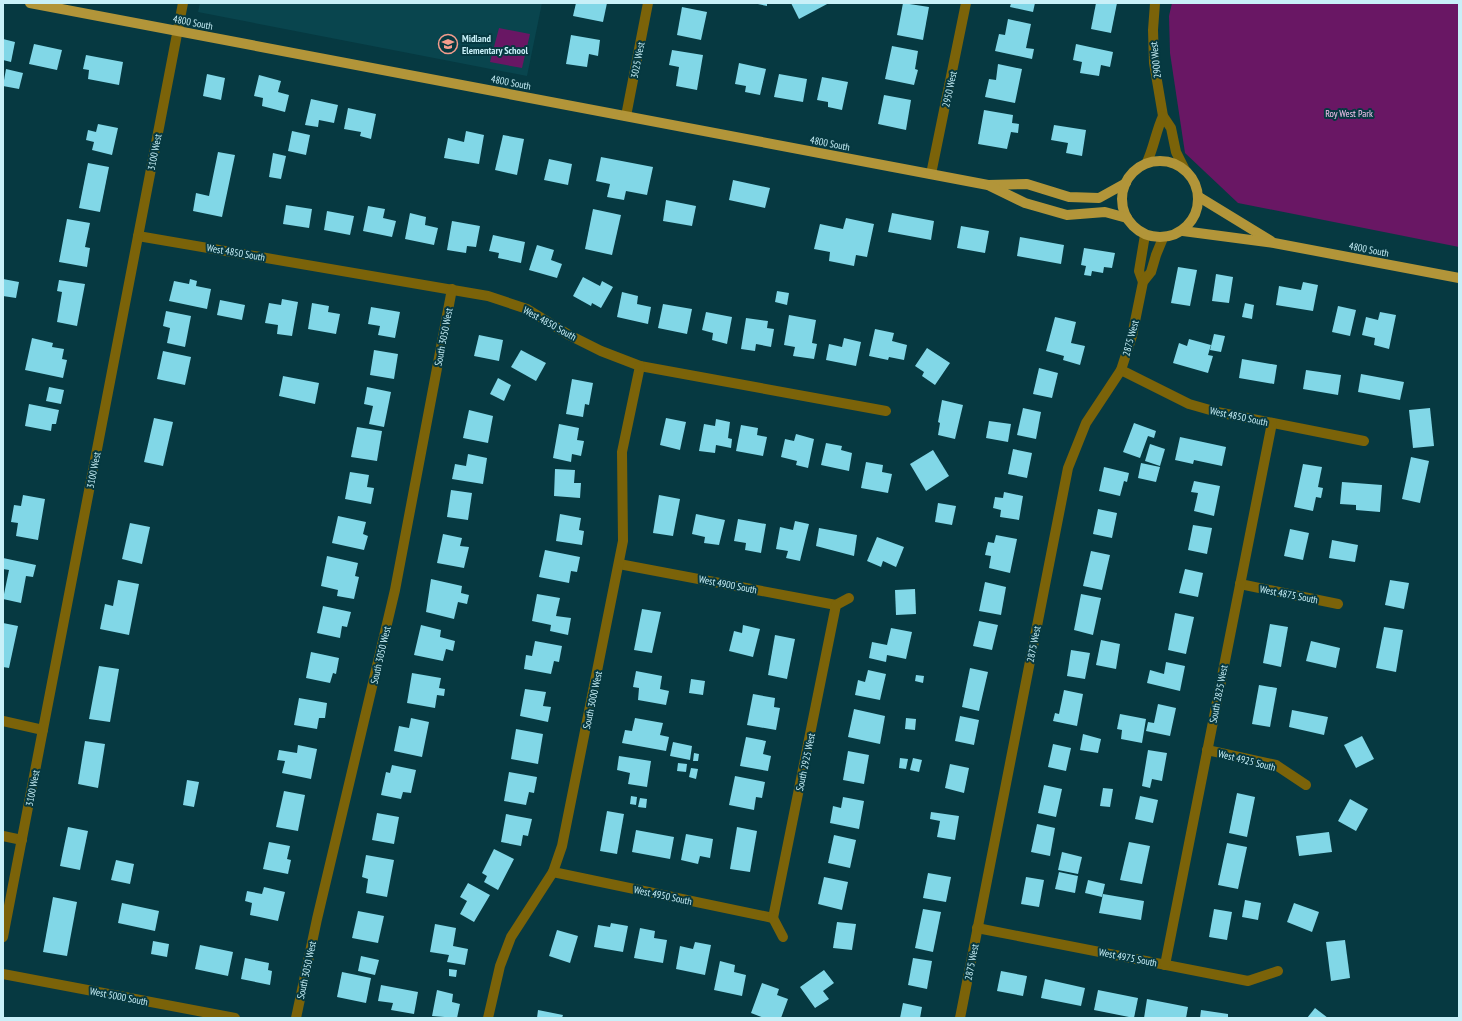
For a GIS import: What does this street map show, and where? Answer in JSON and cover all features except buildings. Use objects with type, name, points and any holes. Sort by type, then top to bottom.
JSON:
[{"type":"main road","name":"4800 South","points":[[30,3],[988,185],[1027,184],[1069,197],[1099,198],[1126,184]]},
{"type":"main road","points":[[1163,161],[1175,164],[1186,170],[1197,187],[1199,197],[1198,210],[1192,222],[1183,231],[1173,236],[1163,238],[1145,235],[1132,225],[1127,218],[1123,207],[1122,195],[1131,174],[1147,162],[1163,161]]},
{"type":"main road","name":"4800 South","points":[[988,185],[1026,203],[1067,215],[1105,212],[1127,218]]},
{"type":"main road","name":"4800 South","points":[[1199,197],[1274,243]]},
{"type":"main road","name":"4800 South","points":[[1183,231],[1274,243],[1459,278]]},
{"type":"street","name":"3100 West","points":[[3,936],[183,3]]},
{"type":"street","name":"3025 West","points":[[626,116],[648,3]]},
{"type":"street","name":"2950 West","points":[[931,174],[966,3]]},
{"type":"street","name":"2900 West","points":[[1155,3],[1153,30],[1154,62],[1163,116]]},
{"type":"street","points":[[1147,162],[1156,141],[1158,128],[1163,116]]},
{"type":"street","points":[[1163,116],[1171,128],[1176,152],[1186,170]]},
{"type":"street","name":"2875 West","points":[[960,1018],[1068,468],[1086,423],[1121,370],[1132,336],[1143,282],[1140,271],[1145,235]]},
{"type":"street","name":"West 4850 South","points":[[138,236],[488,296],[527,309],[568,335],[601,352],[640,366],[886,411]]},
{"type":"street","name":"2875 West","points":[[1143,282],[1151,272],[1156,254],[1163,238]]},
{"type":"street","name":"South 3050 West","points":[[296,1018],[317,919],[396,590],[452,289]]},
{"type":"street","name":"South 3000 West","points":[[488,1018],[500,966],[511,937],[553,872],[562,846],[624,541],[622,452],[640,366]]},
{"type":"street","name":"West 4850 South","points":[[1121,370],[1189,404],[1217,412],[1364,441]]},
{"type":"street","name":"South 2825 West","points":[[1165,965],[1272,423]]},
{"type":"street","name":"West 4900 South","points":[[620,564],[836,605]]},
{"type":"street","name":"West 4875 South","points":[[1240,584],[1338,604]]},
{"type":"street","points":[[836,605],[849,598]]},
{"type":"street","name":"South 2925 West","points":[[773,918],[836,605]]},
{"type":"street","points":[[3,721],[43,730]]},
{"type":"street","name":"West 4925 South","points":[[1207,750],[1276,765],[1306,785]]},
{"type":"street","points":[[3,836],[22,840]]},
{"type":"street","name":"West 4950 South","points":[[553,872],[773,918]]},
{"type":"street","points":[[773,918],[783,937]]},
{"type":"street","name":"West 4975 South","points":[[977,928],[1248,981],[1278,971]]},
{"type":"street","name":"West 5000 South","points":[[3,974],[235,1018]]},
{"type":"shaded area","name":"Midland Elementary School","points":[[200,3],[542,3],[527,76],[198,12]]},
{"type":"green space","name":"Roy West Park","points":[[1172,3],[1459,3],[1459,247],[1238,203],[1185,153],[1170,53],[1169,16]]},
{"type":"green space","points":[[499,28],[530,34],[522,68],[490,62]]},
{"type":"place","name":"Midland Elementary School","points":[[448,44]]}]
